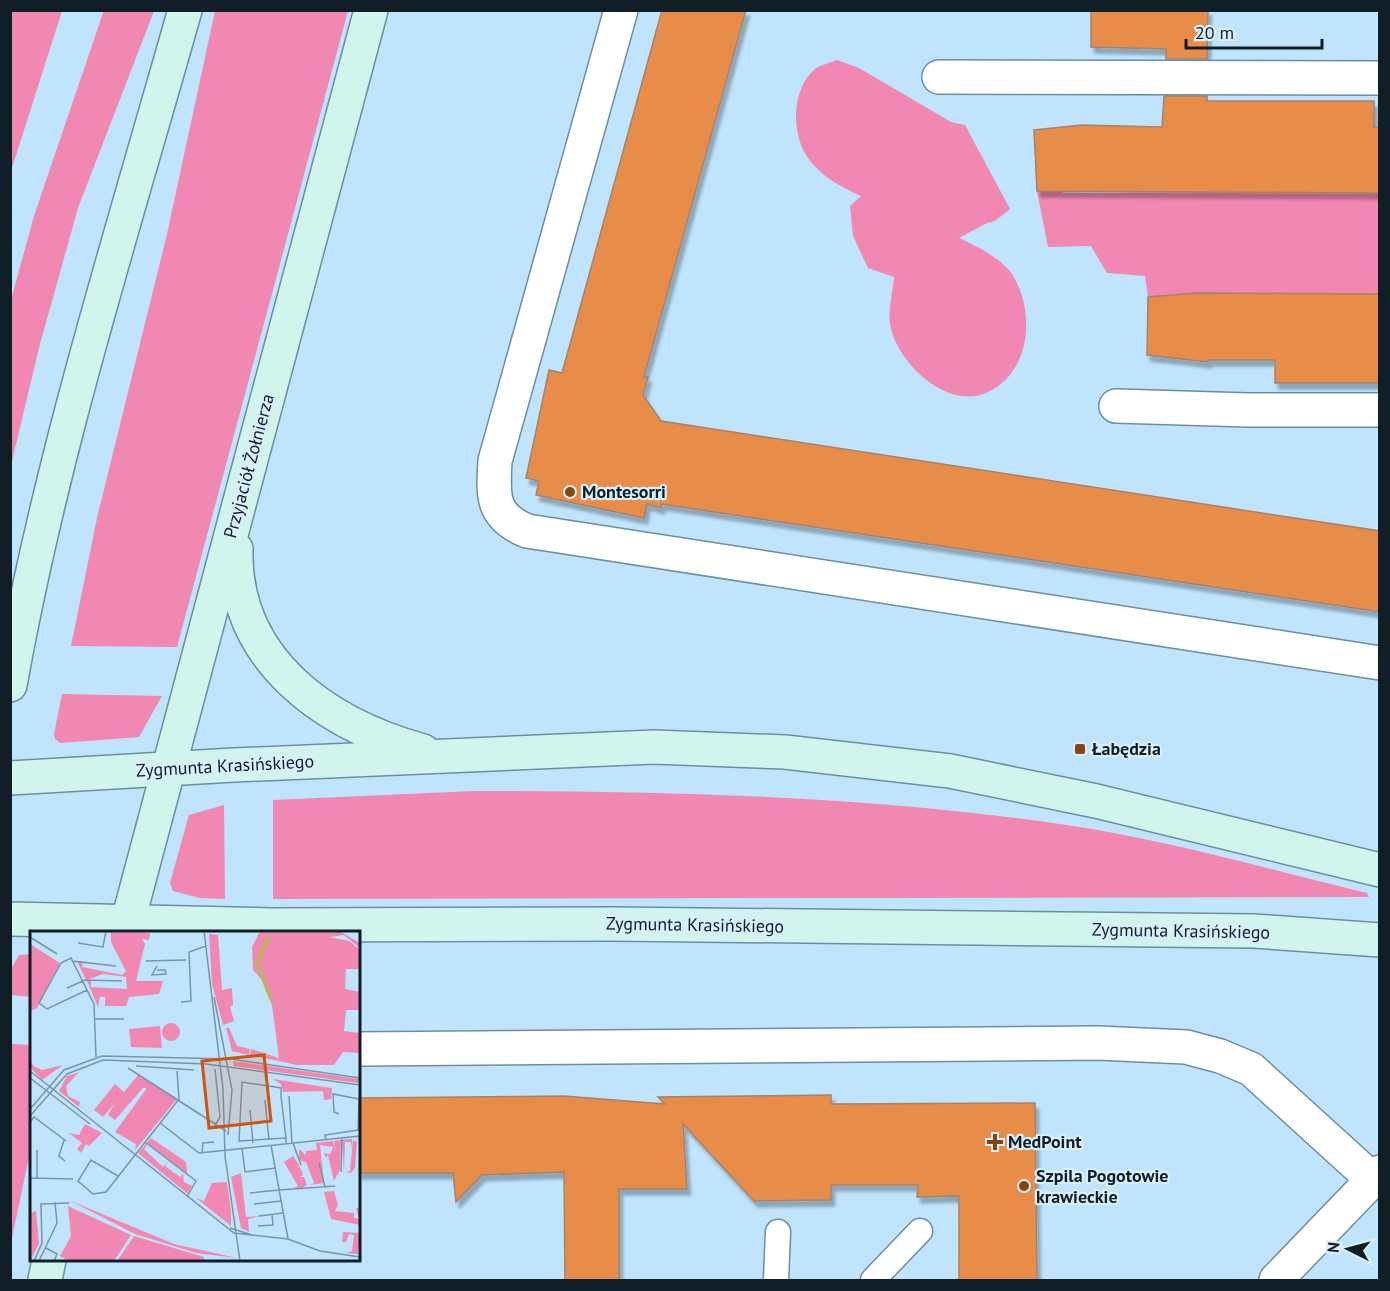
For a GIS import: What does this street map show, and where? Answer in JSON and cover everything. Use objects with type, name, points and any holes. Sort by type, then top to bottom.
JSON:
[{"type":"street","points":[[10,685],[60,457],[135,182],[185,10]]},
{"type":"street","name":"Przyjaciół Żołnierza","points":[[127,928],[371,10]]},
{"type":"street","points":[[621,10],[495,460],[494,485],[497,506],[507,522],[527,531],[1380,663]]},
{"type":"street","points":[[939,77],[1380,78]]},
{"type":"street","points":[[1116,406],[1248,410],[1380,410]]},
{"type":"street","name":"Zygmunta Krasińskiego","points":[[239,502],[235,569],[240,601],[266,656],[309,698],[349,721],[385,737],[439,755]]},
{"type":"street","name":"Zygmunta Krasińskiego","points":[[10,778],[439,755],[654,747],[785,752],[950,771],[1096,801],[1380,870]]},
{"type":"street","name":"Zygmunta Krasińskiego","points":[[10,920],[127,928],[615,924],[1254,931],[1380,940]]},
{"type":"street","points":[[360,1049],[1098,1043],[1186,1047],[1220,1056],[1251,1069],[1376,1176],[1276,1281]]},
{"type":"street","points":[[45,1281],[49,1261]]},
{"type":"lane","points":[[873,1281],[920,1231]]},
{"type":"lane","points":[[776,1281],[778,1232]]},
{"type":"shaded area","points":[[104,10],[154,11],[78,208],[40,344],[11,465],[11,300],[34,216]]},
{"type":"shaded area","points":[[10,11],[62,11],[11,171]]},
{"type":"shaded area","points":[[215,11],[348,11],[177,647],[71,646],[97,518],[167,234]]},
{"type":"shaded area","points":[[837,60],[859,68],[951,122],[965,125],[1010,209],[995,221],[959,238],[988,253],[1008,268],[1020,289],[1024,306],[1025,340],[1020,357],[1012,372],[1001,384],[986,393],[971,396],[955,395],[939,388],[925,379],[901,352],[890,323],[894,277],[868,268],[853,236],[850,206],[861,196],[824,174],[811,162],[801,145],[796,110],[802,87],[807,77],[815,69]]},
{"type":"shaded area","points":[[1062,190],[1063,193],[1341,191],[1342,193],[1379,193],[1379,294],[1362,294],[1362,296],[1214,293],[1148,297],[1145,276],[1107,273],[1091,246],[1048,247],[1037,191]]},
{"type":"shaded area","points":[[62,694],[162,696],[139,737],[60,743],[55,739],[54,734]]},
{"type":"shaded area","points":[[474,791],[622,792],[771,797],[919,807],[992,815],[1104,831],[1180,847],[1367,893],[1369,897],[273,899],[273,800]]},
{"type":"shaded area","points":[[224,805],[225,899],[200,898],[173,891],[170,883],[189,815]]},
{"type":"shaded area","points":[[30,954],[30,997],[11,995],[11,969],[19,955]]},
{"type":"shaded area","points":[[11,1044],[30,1045],[30,1152],[11,1243]]},
{"type":"building","points":[[662,10],[746,10],[644,377],[648,377],[643,395],[661,421],[1380,531],[1380,612],[661,504],[661,508],[647,504],[644,518],[536,495],[539,481],[526,478],[549,370],[562,373]]},
{"type":"building","points":[[1091,10],[1208,10],[1207,59],[1166,59],[1166,49],[1091,47]]},
{"type":"building","points":[[1164,96],[1207,96],[1207,101],[1374,101],[1374,127],[1380,127],[1380,193],[1037,191],[1034,130],[1082,125],[1162,127]]},
{"type":"building","points":[[1197,293],[1380,294],[1380,383],[1275,383],[1275,360],[1208,360],[1208,362],[1147,355],[1148,297]]},
{"type":"building","points":[[831,1095],[831,1104],[1035,1103],[1037,1281],[959,1281],[959,1196],[917,1197],[918,1185],[831,1185],[831,1200],[754,1201],[683,1124],[687,1189],[619,1189],[619,1281],[565,1281],[564,1172],[482,1175],[456,1202],[453,1173],[360,1173],[360,1098],[564,1096],[665,1104],[658,1097]]},
{"type":"place","name":"Montesorri","points":[[570,492]]},
{"type":"place","name":"Łabędzia","points":[[1080,749]]},
{"type":"place","name":"MedPoint","points":[[995,1142]]},
{"type":"place","name":"Szpila Pogotowie krawieckie","points":[[1024,1186]]}]
